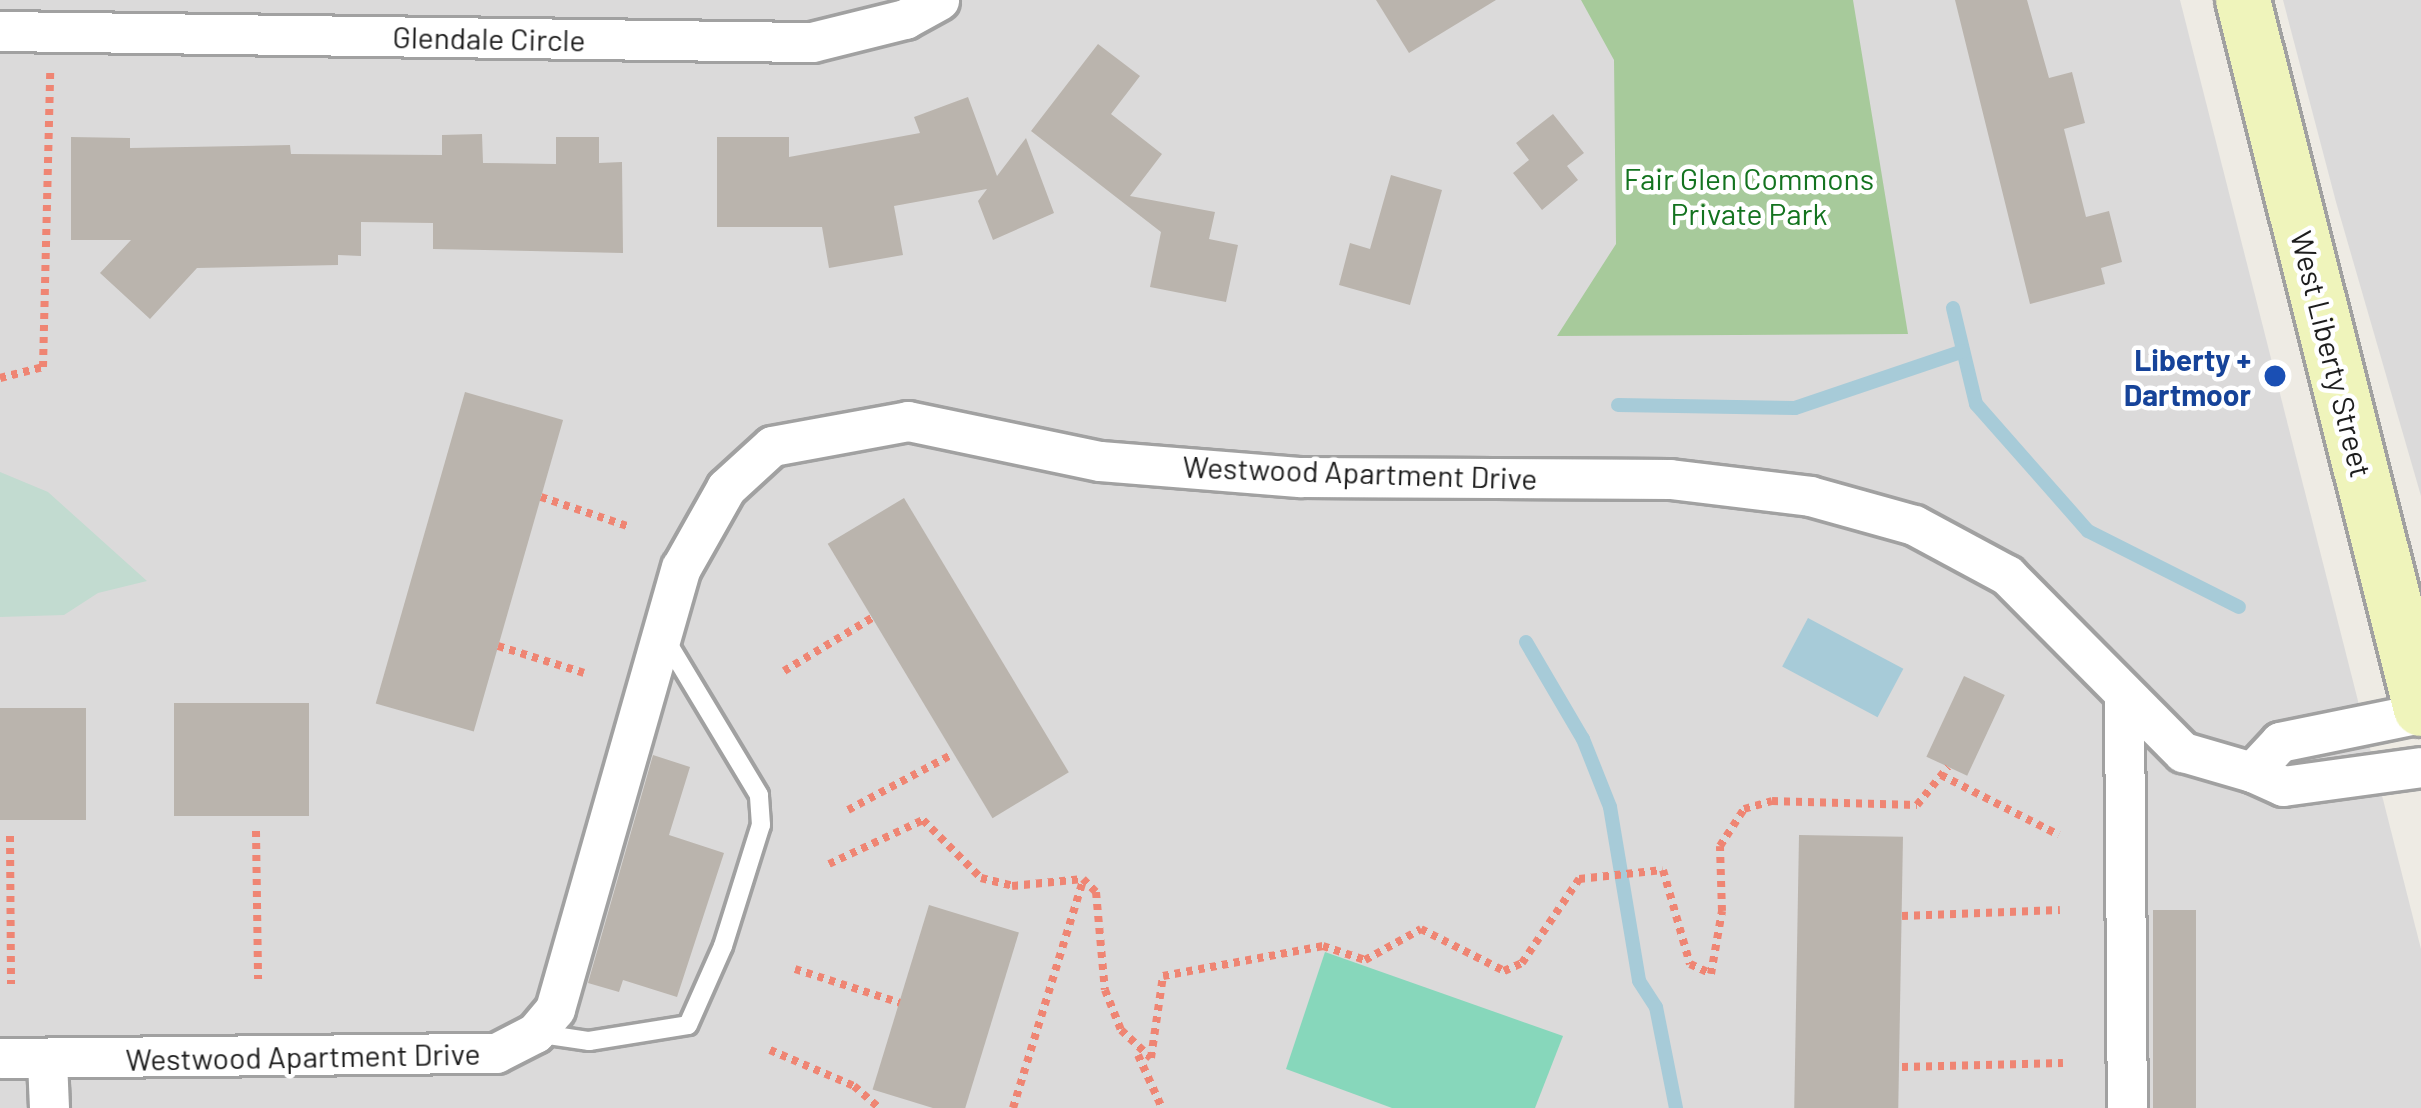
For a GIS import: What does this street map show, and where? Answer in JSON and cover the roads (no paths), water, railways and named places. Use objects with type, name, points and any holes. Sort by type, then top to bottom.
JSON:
[{"type":"main road","name":"West Liberty Street","points":[[2243,0],[2421,711]]},
{"type":"street","name":"Glendale Circle","points":[[29,24],[812,42],[905,20],[938,0]]},
{"type":"street","name":"Westwood Apartment Drive","points":[[0,1058],[496,1053],[535,1033],[555,1009],[681,568],[725,488],[772,446],[908,421],[1100,461],[1301,477],[1670,479],[1810,496],[1914,525],[2007,575],[2124,701],[2183,752],[2252,772]]},
{"type":"street","points":[[2124,701],[2127,1108]]},
{"type":"street","name":"West Liberty Street","points":[[2252,772],[2280,742],[2421,711]]},
{"type":"street","points":[[2252,772],[2283,786],[2421,767]]},
{"type":"street","points":[[46,1060],[49,1108]]},
{"type":"lane","points":[[535,1033],[589,1041],[688,1025],[723,946],[761,825],[759,795],[662,634]]},
{"type":"water","points":[[1808,618],[1903,669],[1878,717],[1782,667]]},
{"type":"waterway","points":[[1953,308],[1976,404],[2088,531],[2239,607]]},
{"type":"waterway","points":[[1618,405],[1795,408],[1963,351]]},
{"type":"waterway","points":[[1526,642],[1583,739],[1610,807],[1639,981],[1656,1007],[1676,1108]]},
{"type":"place","name":"Liberty + Dartmoor","points":[[2275,376]]},
{"type":"park label","name":"Fair Glen Commons Private Park","points":[[1749,196]]}]
